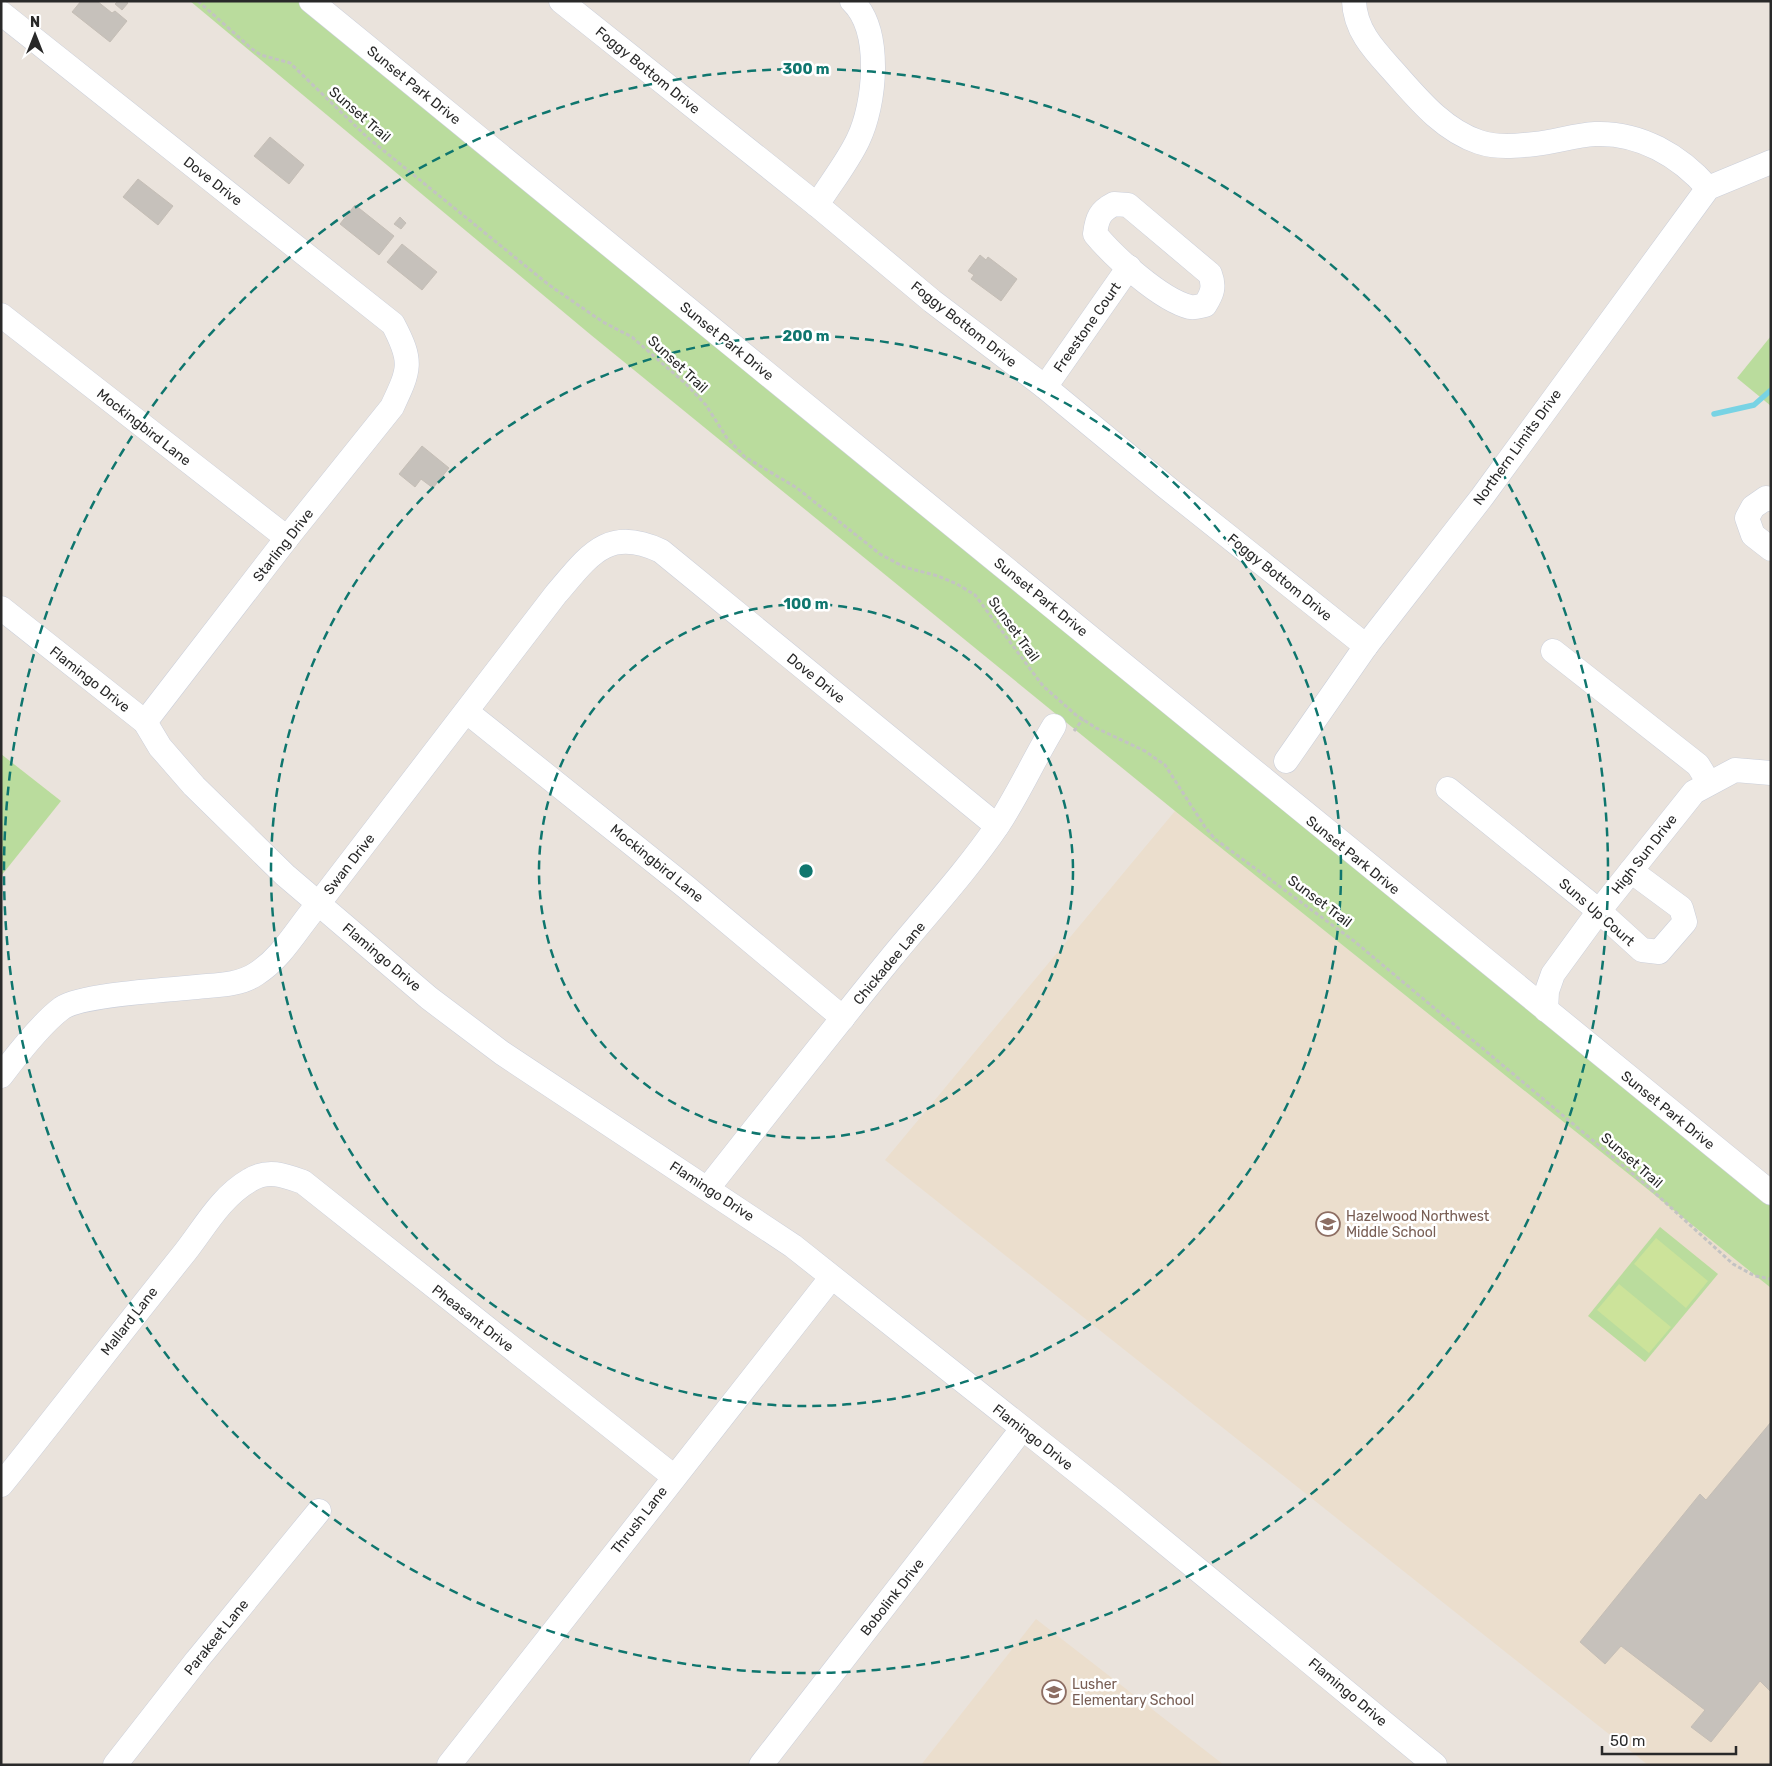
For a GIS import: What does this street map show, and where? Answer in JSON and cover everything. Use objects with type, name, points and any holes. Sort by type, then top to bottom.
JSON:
[{"type":"street","name":"Sunset Park Drive","points":[[311,1],[1136,674],[1282,797],[1771,1193]]},
{"type":"street","name":"Foggy Bottom Drive","points":[[562,1],[817,205],[932,301],[1045,387],[1165,486],[1366,646]]},
{"type":"street","points":[[817,205],[859,140],[874,80],[873,54],[866,26],[857,6],[852,1]]},
{"type":"street","points":[[1354,1],[1355,18],[1365,36],[1425,107],[1452,128],[1478,142],[1506,147],[1549,143],[1594,134],[1617,135],[1645,142],[1669,154],[1692,170],[1708,188],[1771,162]]},
{"type":"street","name":"Dove Drive","points":[[1,13],[393,324],[403,342],[408,361]]},
{"type":"street","name":"Northern Limits Drive","points":[[1286,761],[1366,646],[1482,496],[1708,188]]},
{"type":"street","name":"Freestone Court","points":[[1114,204],[1128,205],[1210,274],[1214,284],[1211,296],[1205,305],[1192,308],[1176,302],[1129,267],[1106,248],[1095,234],[1096,220],[1103,209],[1114,204]]},
{"type":"street","name":"Freestone Court","points":[[1045,387],[1129,267]]},
{"type":"street","name":"Mockingbird Lane","points":[[1,315],[287,538]]},
{"type":"street","name":"Starling Drive","points":[[145,722],[287,538],[392,407],[403,385],[408,361]]},
{"type":"street","points":[[1771,499],[1766,498],[1754,507],[1747,518],[1753,535],[1771,549]]},
{"type":"street","name":"Dove Drive","points":[[629,540],[661,551],[997,826]]},
{"type":"street","name":"Swan Drive","points":[[1,1076],[63,1007],[82,1001],[114,996],[230,984],[255,976],[278,957],[298,927],[319,904],[556,594],[589,555],[609,543],[629,540]]},
{"type":"street","name":"Flamingo Drive","points":[[1,608],[145,722],[160,747],[194,786],[285,875],[429,998],[502,1053],[793,1246],[1119,1505],[1435,1765]]},
{"type":"street","points":[[1553,652],[1698,765],[1709,783]]},
{"type":"street","name":"Mockingbird Lane","points":[[467,712],[686,886],[843,1018]]},
{"type":"street","name":"Chickadee Lane","points":[[708,1188],[843,1018],[944,897],[997,826],[1019,792],[1035,758],[1054,726]]},
{"type":"street","name":"High Sun Drive","points":[[1546,1010],[1547,991],[1553,974],[1599,911],[1694,792],[1735,770],[1771,773]]},
{"type":"street","name":"Suns Up Court","points":[[1448,789],[1599,911],[1642,950],[1659,952],[1685,922],[1681,908],[1631,870]]},
{"type":"street","name":"Pheasant Drive","points":[[268,1172],[304,1182],[673,1476]]},
{"type":"street","name":"Mallard Lane","points":[[1,1485],[228,1194],[251,1179],[268,1172]]},
{"type":"street","name":"Thrush Lane","points":[[449,1765],[673,1476],[831,1278]]},
{"type":"street","name":"Bobolink Drive","points":[[761,1765],[1022,1428]]},
{"type":"street","name":"Parakeet Lane","points":[[115,1765],[318,1511]]},
{"type":"path","name":"Sunset Trail","points":[[198,1],[252,49],[261,55],[290,63],[367,137],[549,285],[596,317],[632,338],[686,384],[706,405],[727,438],[745,457],[797,488],[880,554],[904,567],[938,576],[957,584],[975,595],[1043,686],[1076,715],[1096,728],[1145,751],[1165,766],[1205,828],[1215,839],[1362,947],[1645,1184],[1733,1264],[1755,1276],[1771,1279]]},
{"type":"shaded area","name":"Hazelwood Northwest Middle School","points":[[1175,811],[1771,1288],[1771,1765],[1648,1765],[885,1160]]},
{"type":"shaded area","name":"Lusher Elementary School","points":[[1036,1619],[1224,1765],[921,1765]]},
{"type":"green space","points":[[190,1],[300,1],[1771,1204],[1771,1288],[1175,811],[591,335]]},
{"type":"green space","points":[[1771,336],[1771,406],[1737,378]]},
{"type":"green space","points":[[1,754],[61,801],[1,876]]},
{"type":"green space","points":[[1660,1227],[1718,1274],[1645,1362],[1588,1316]]},
{"type":"green space","points":[[1656,1238],[1708,1281],[1686,1308],[1634,1264]]},
{"type":"green space","points":[[1619,1284],[1671,1327],[1649,1353],[1597,1310]]},
{"type":"building","points":[[81,1],[97,1],[112,13],[115,11],[127,21],[110,42],[72,12]]},
{"type":"building","points":[[118,1],[126,1],[128,3],[122,10],[115,4]]},
{"type":"building","points":[[270,137],[304,165],[289,184],[254,156]]},
{"type":"building","points":[[138,179],[173,206],[158,225],[123,197]]},
{"type":"building","points":[[355,205],[394,236],[379,255],[340,224]]},
{"type":"building","points":[[400,217],[406,223],[401,229],[394,224]]},
{"type":"building","points":[[402,244],[437,272],[422,290],[387,262]]},
{"type":"building","points":[[980,255],[986,260],[988,257],[1017,279],[1001,301],[971,279],[974,275],[968,271]]},
{"type":"building","points":[[422,446],[449,468],[433,488],[421,479],[415,487],[399,474]]},
{"type":"building","points":[[1771,1422],[1771,1692],[1760,1681],[1711,1742],[1691,1727],[1705,1710],[1621,1646],[1605,1664],[1580,1642],[1700,1494],[1706,1500]]},
{"type":"waterway","points":[[1714,414],[1754,405],[1771,390]]},
{"type":"place","name":"Hazelwood Northwest Middle School","points":[[1328,1224]]},
{"type":"place","name":"Lusher Elementary School","points":[[1054,1692]]}]
